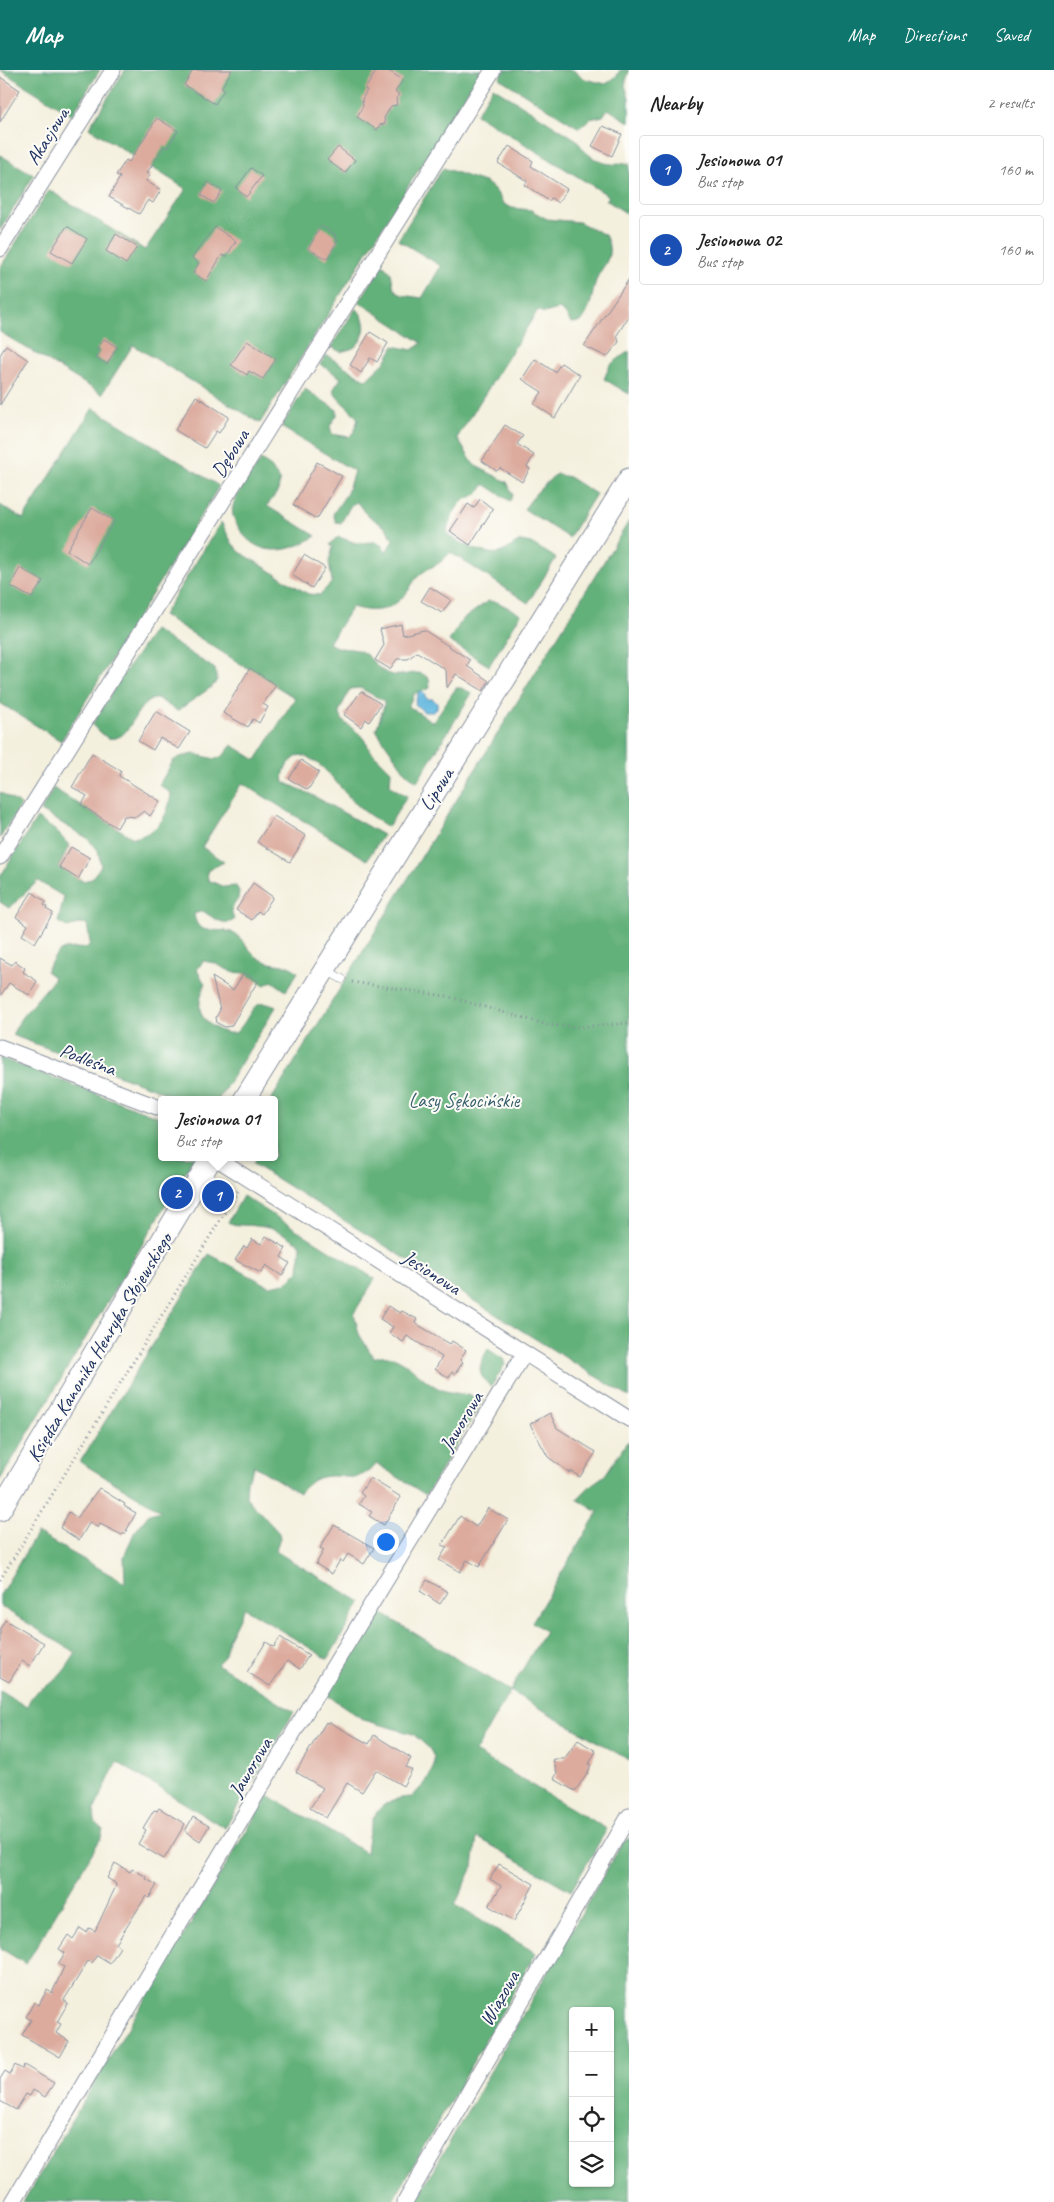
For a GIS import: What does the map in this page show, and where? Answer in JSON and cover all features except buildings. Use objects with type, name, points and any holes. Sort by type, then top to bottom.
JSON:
[{"type":"street","name":"Akacjowa","points":[[0,249],[112,70]]},
{"type":"street","name":"Dębowa","points":[[0,857],[494,70]]},
{"type":"street","name":"Lipowa","points":[[247,1096],[333,974],[629,478]]},
{"type":"street","name":"Podleśna","points":[[0,1048],[158,1107]]},
{"type":"street","name":"Księdza Kanonika Henryka Słojewskiego","points":[[0,1510],[211,1161]]},
{"type":"street","name":"Jesionowa","points":[[219,1161],[629,1419]]},
{"type":"street","name":"Jaworowa","points":[[13,2202],[316,1695],[524,1354]]},
{"type":"street","name":"Wiązowa","points":[[405,2202],[629,1816]]},
{"type":"path","points":[[333,974],[446,996],[548,1025],[578,1027],[629,1023]]},
{"type":"path","points":[[0,1580],[246,1178]]},
{"type":"green space","points":[[0,70],[100,70],[72,115]]},
{"type":"green space","points":[[125,70],[481,70],[260,423],[133,345],[102,394],[0,332],[0,268],[49,190],[145,250],[186,189],[89,128]]},
{"type":"green space","points":[[504,70],[573,70],[585,79],[606,84],[617,76],[620,70],[629,70],[625,85],[629,99],[629,122],[608,109],[603,116],[590,119],[579,128],[499,78]]},
{"type":"green space","points":[[493,87],[577,140],[585,151],[597,160],[610,164],[624,163],[627,165],[629,163],[629,215],[606,200],[609,196],[476,114]]},
{"type":"green space","points":[[0,155],[34,175],[0,230]]},
{"type":"green space","points":[[443,168],[487,183],[495,190],[504,204],[512,208],[531,210],[547,219],[579,222],[605,235],[609,249],[608,257],[597,278],[590,306],[581,322],[571,323],[565,313],[559,309],[544,313],[538,310],[457,438],[474,465],[507,482],[513,495],[510,501],[484,484],[478,493],[463,501],[458,507],[451,518],[447,530],[449,536],[487,553],[502,552],[521,541],[531,543],[556,558],[528,603],[450,552],[440,562],[420,575],[402,598],[390,607],[368,610],[352,607],[329,643],[333,646],[362,652],[383,671],[393,675],[416,673],[425,675],[429,679],[430,688],[415,693],[408,706],[433,722],[456,688],[472,693],[417,782],[406,773],[376,730],[384,701],[360,688],[350,689],[339,712],[343,721],[362,736],[371,751],[391,771],[390,786],[407,796],[388,827],[349,798],[324,768],[309,758],[300,755],[287,766],[283,778],[284,782],[312,795],[383,835],[367,860],[242,783],[202,847],[224,862],[207,871],[208,880],[224,887],[236,886],[239,891],[238,899],[231,909],[234,920],[222,922],[203,911],[194,914],[196,921],[203,929],[231,932],[240,938],[258,957],[267,962],[289,966],[298,972],[286,991],[272,981],[265,985],[244,973],[232,972],[214,963],[203,961],[197,970],[205,984],[200,1007],[203,1017],[212,1026],[220,1031],[235,1033],[256,1006],[267,1004],[276,1007],[220,1096],[173,1096],[12,1035],[21,1018],[51,983],[54,977],[46,971],[58,953],[66,949],[87,948],[90,943],[87,924],[82,923],[67,927],[58,922],[64,897],[38,881],[9,908],[0,902],[0,877],[37,818],[56,831],[69,845],[59,867],[83,881],[91,879],[101,866],[98,850],[87,838],[41,811],[53,788],[133,838],[141,836],[149,833],[160,823],[168,809],[171,793],[159,785],[173,761],[179,757],[194,754],[215,759],[223,756],[232,745],[256,760],[295,698],[163,615],[221,522],[232,543],[240,552],[308,594],[320,595],[332,582],[329,562],[333,547],[330,545],[335,539],[339,537],[356,543],[375,542],[381,545],[386,552],[393,540],[386,528],[365,513],[357,502],[351,505],[341,523],[336,522],[333,514],[347,493],[354,471],[281,427],[305,389],[337,410],[337,415],[330,426],[332,434],[349,437],[354,432],[358,419],[333,390],[341,378],[320,364],[326,355],[366,380],[385,362],[394,346],[412,350],[422,343],[359,302],[383,264],[391,273],[394,289],[402,295],[422,298],[441,266],[398,240]]},
{"type":"green space","points":[[356,308],[364,322],[363,337],[354,347],[341,352],[331,347]]},
{"type":"green space","points":[[629,351],[629,394],[604,379],[610,365]]},
{"type":"green space","points":[[93,408],[219,486],[61,741],[0,703],[0,505],[23,519]]},
{"type":"green space","points":[[261,460],[271,467],[280,480],[278,491],[267,506],[316,536],[296,546],[274,550],[264,549],[246,538],[234,519],[233,507],[242,487]]},
{"type":"green space","points":[[556,474],[569,477],[596,494],[569,538],[524,509],[537,492]]},
{"type":"green space","name":"Lasy Sękocińskie","points":[[629,521],[629,1397],[253,1164],[255,1161],[278,1161],[278,1096],[273,1096]]},
{"type":"green space","points":[[488,601],[497,602],[521,614],[489,666],[449,641],[462,620]]},
{"type":"green space","points":[[154,630],[215,669],[217,680],[213,686],[177,711],[157,698],[148,701],[123,735],[116,738],[107,738],[92,725],[122,676]]},
{"type":"green space","points":[[0,792],[21,805],[0,838]]},
{"type":"green space","points":[[0,1058],[158,1117],[158,1161],[193,1161],[0,1480]]},
{"type":"green space","points":[[243,1196],[375,1279],[354,1313],[359,1334],[374,1358],[383,1356],[400,1360],[438,1388],[483,1400],[426,1495],[377,1464],[369,1471],[356,1477],[330,1476],[315,1479],[299,1493],[253,1465],[254,1468],[247,1481],[246,1497],[279,1533],[280,1539],[275,1551],[361,1602],[328,1659],[244,1608],[229,1638],[224,1657],[217,1664],[294,1712],[225,1828],[117,1762],[94,1810],[95,1822],[103,1829],[101,1838],[26,1964],[0,1948],[0,1691],[27,1707],[32,1697],[57,1678],[76,1653],[0,1606],[0,1595],[37,1533],[125,1583],[124,1557],[134,1533],[149,1514],[161,1511],[80,1462],[209,1254],[269,1286],[286,1283],[299,1271],[301,1245],[296,1241],[268,1228],[228,1222]]},
{"type":"green space","points":[[488,1349],[503,1359],[505,1364],[491,1387],[483,1378],[480,1370]]},
{"type":"green space","points":[[627,1442],[629,1442],[629,1760],[510,1691],[545,1631],[532,1622],[598,1512],[577,1499],[591,1485],[605,1475]]},
{"type":"green space","points":[[378,1611],[510,1691],[475,1752],[607,1829],[571,1891],[477,1837],[473,1867],[455,1905],[536,1953],[392,2202],[23,2202],[268,1795],[366,1853],[369,1831],[376,1814],[389,1802],[399,1798],[412,1797],[426,1782],[434,1766],[434,1757],[429,1748],[413,1734],[364,1720],[327,1695]]},
{"type":"green space","points":[[629,1838],[629,2202],[415,2202],[622,1843]]},
{"type":"water","points":[[422,691],[427,699],[433,699],[437,703],[437,708],[433,712],[424,712],[415,704],[418,693]]},
{"type":"place","name":"Jesionowa 02","points":[[177,1193]]},
{"type":"place","name":"Jesionowa 01","points":[[218,1196]]}]
